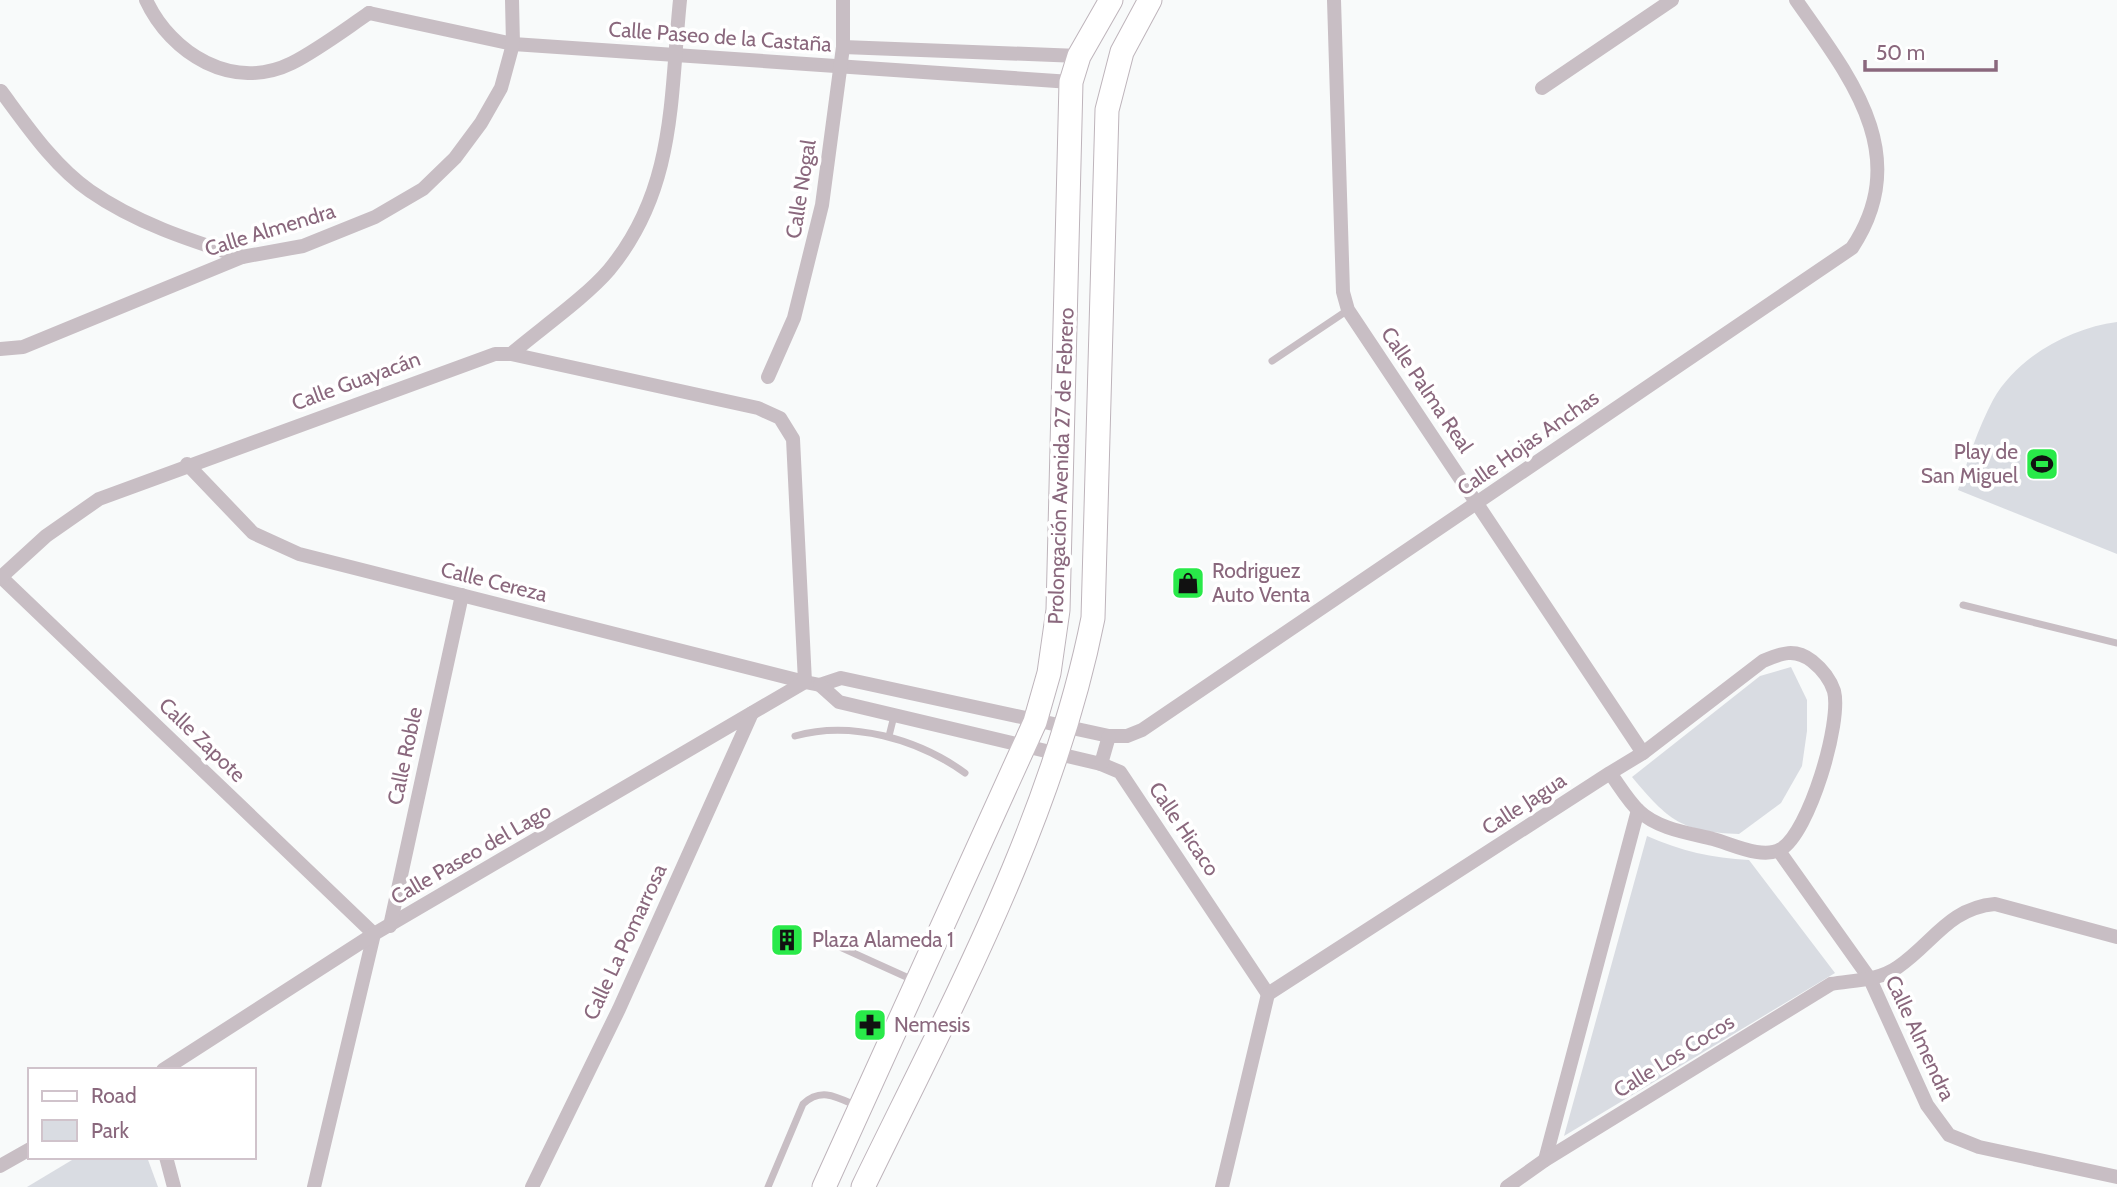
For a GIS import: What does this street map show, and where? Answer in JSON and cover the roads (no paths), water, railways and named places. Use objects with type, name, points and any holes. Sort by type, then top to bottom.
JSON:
[{"type":"main road","name":"Prolongación Avenida 27 de Febrero","points":[[824,1187],[1035,722],[1049,673],[1058,610],[1071,82],[1079,57],[1111,0]]},
{"type":"main road","name":"Prolongación Avenida 27 de Febrero","points":[[863,1187],[979,946],[1058,755],[1080,682],[1093,618],[1107,110],[1122,52],[1150,0]]},
{"type":"street","points":[[146,0],[169,38],[193,57],[223,69],[247,72],[291,63],[368,7]]},
{"type":"street","name":"Calle Almendra","points":[[0,349],[23,347],[242,257],[303,246],[375,218],[423,189],[454,158],[481,123],[501,88],[513,44],[512,0]]},
{"type":"street","points":[[511,354],[608,271],[647,213],[666,149],[680,0]]},
{"type":"street","name":"Calle Nogal","points":[[768,377],[794,317],[808,270],[822,205],[843,47],[844,0]]},
{"type":"street","name":"Calle Palma Real","points":[[1334,0],[1343,292],[1348,310],[1643,753]]},
{"type":"street","points":[[1542,88],[1672,0]]},
{"type":"street","name":"Calle Hojas Anchas","points":[[1142,730],[1852,248],[1866,227],[1871,208],[1878,172],[1877,150],[1868,112],[1842,64],[1796,0]]},
{"type":"street","name":"Calle Paseo de la Castaña","points":[[368,7],[513,44],[1071,82]]},
{"type":"street","name":"Calle Paseo de la Castaña","points":[[843,47],[1079,57]]},
{"type":"street","points":[[1,90],[30,130],[88,190],[160,229],[242,257]]},
{"type":"street","name":"Calle Guayacán","points":[[1,577],[46,536],[99,499],[187,464],[473,360],[495,354],[511,354],[758,408],[780,418],[793,439],[812,683]]},
{"type":"street","name":"Calle Cereza","points":[[187,464],[253,533],[274,544],[462,596],[812,683],[839,702],[1024,746]]},
{"type":"street","name":"Calle Zapote","points":[[1,577],[374,934]]},
{"type":"street","name":"Calle Roble","points":[[390,926],[462,596]]},
{"type":"street","name":"Calle Jagua","points":[[1268,994],[1643,753],[1763,661],[1783,653],[1801,653],[1820,667],[1828,679],[1834,692],[1835,711],[1820,774],[1805,818],[1794,838],[1779,851]]},
{"type":"street","name":"Calle Cereza","points":[[812,683],[841,678],[1066,729],[1109,736],[1127,736],[1142,730]]},
{"type":"street","name":"Calle Paseo del Lago","points":[[166,1068],[374,934],[752,713],[812,683]]},
{"type":"street","name":"Calle La Pomarrosa","points":[[532,1187],[619,1009],[752,713]]},
{"type":"street","points":[[1101,764],[1109,736]]},
{"type":"street","name":"Calle Hicaco","points":[[1024,746],[1101,764],[1119,772],[1268,994]]},
{"type":"street","points":[[1610,773],[1638,810],[1649,819],[1679,831],[1764,853],[1779,851]]},
{"type":"street","points":[[1545,1160],[1638,810]]},
{"type":"street","name":"Calle Almendra","points":[[1779,851],[1870,979],[1927,1105],[1949,1135],[1979,1147],[2117,1177]]},
{"type":"street","name":"Calle Los Cocos","points":[[1507,1187],[1545,1160],[1831,984],[1870,979],[1899,967],[1954,917],[1975,905],[1995,904],[2117,937]]},
{"type":"street","points":[[314,1187],[374,934]]},
{"type":"street","points":[[1222,1187],[1268,994]]},
{"type":"street","points":[[0,1166],[28,1150]]},
{"type":"street","points":[[167,1159],[174,1187]]},
{"type":"lane","points":[[1272,361],[1348,310]]},
{"type":"lane","points":[[1963,605],[2117,643]]},
{"type":"lane","points":[[889,736],[894,716]]},
{"type":"lane","points":[[795,736],[812,731],[889,736],[939,757],[965,772]]},
{"type":"lane","points":[[829,942],[917,982]]},
{"type":"lane","points":[[768,1187],[803,1104],[810,1097],[830,1094],[861,1107]]},
{"type":"place","name":"Play de San Miguel","points":[[2042,464]]},
{"type":"place","name":"Rodriguez Auto Venta","points":[[1188,583]]},
{"type":"place","name":"Plaza Alameda 1","points":[[787,940]]},
{"type":"place","name":"Nemesis","points":[[870,1025]]}]
